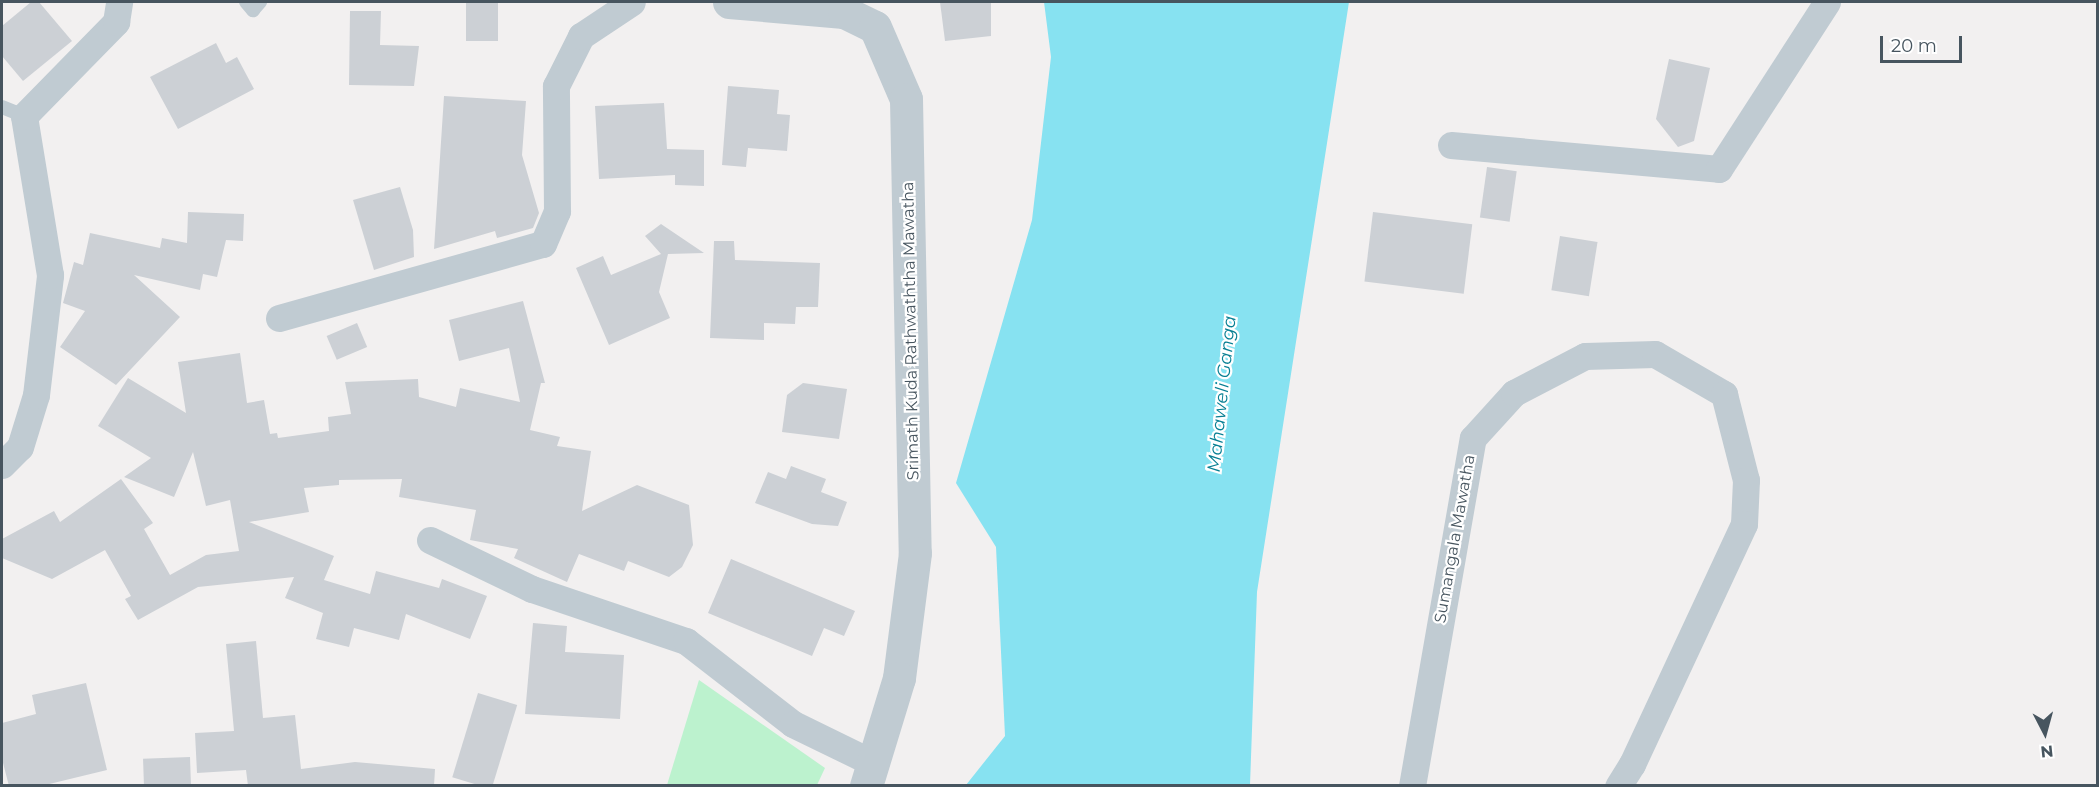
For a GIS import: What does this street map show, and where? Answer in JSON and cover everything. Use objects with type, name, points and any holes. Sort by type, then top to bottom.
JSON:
[{"type":"street","points":[[2,465],[20,447],[36,395],[50,275],[13,112],[116,22],[119,2]]},
{"type":"street","points":[[279,318],[543,244],[557,211],[556,86],[581,36],[632,2]]},
{"type":"street","name":"Srimath Kuda Rathwaththa Mawatha","points":[[729,2],[844,12],[875,27],[906,99],[915,553],[899,678],[868,774]]},
{"type":"street","points":[[1451,145],[1719,169],[1827,2]]},
{"type":"street","name":"Sumangala Mawatha","points":[[1412,786],[1473,438],[1514,393],[1585,356],[1655,354],[1724,394],[1746,480],[1744,524],[1632,764],[1618,786]]},
{"type":"street","points":[[429,540],[532,588],[686,641],[793,724],[868,774]]},
{"type":"lane","points":[[246,2],[253,10],[260,2]]},
{"type":"green space","points":[[699,680],[825,768],[817,785],[667,785]]},
{"type":"water","name":"Mahaweli Ganga","points":[[1044,2],[1349,2],[1257,592],[1250,785],[966,785],[1005,736],[996,547],[956,483],[1032,220],[1051,57]]},
{"type":"building","points":[[31,2],[39,2],[72,41],[23,81],[2,56],[2,26]]},
{"type":"building","points":[[466,2],[498,2],[498,41],[466,41]]},
{"type":"building","points":[[940,2],[991,2],[991,36],[945,41]]},
{"type":"building","points":[[350,11],[381,11],[380,45],[419,46],[414,86],[349,85]]},
{"type":"building","points":[[216,43],[226,63],[237,57],[254,89],[178,129],[150,77]]},
{"type":"building","points":[[1669,59],[1710,68],[1694,141],[1678,147],[1656,119]]},
{"type":"building","points":[[728,86],[779,90],[777,114],[790,115],[787,151],[748,148],[746,167],[722,165]]},
{"type":"building","points":[[444,96],[526,101],[522,155],[539,213],[533,228],[497,238],[495,231],[434,249]]},
{"type":"building","points":[[664,103],[667,149],[704,150],[704,186],[675,185],[675,175],[599,179],[595,106]]},
{"type":"building","points":[[1487,167],[1517,171],[1510,222],[1480,218]]},
{"type":"building","points":[[400,187],[413,230],[414,257],[374,270],[353,200]]},
{"type":"building","points":[[188,212],[244,214],[243,241],[226,240],[217,277],[203,274],[200,290],[134,275],[180,317],[116,385],[60,347],[85,311],[63,303],[74,262],[83,265],[90,233],[160,248],[162,238],[187,243]]},
{"type":"building","points":[[1373,212],[1472,224],[1464,294],[1364,281]]},
{"type":"building","points":[[661,224],[704,253],[668,254],[659,292],[670,318],[609,345],[576,268],[603,256],[611,275],[661,254],[645,236]]},
{"type":"building","points":[[1560,236],[1598,242],[1589,296],[1551,290]]},
{"type":"building","points":[[714,241],[734,241],[735,260],[820,263],[818,307],[796,307],[795,324],[764,323],[764,340],[710,338]]},
{"type":"building","points":[[523,301],[545,383],[541,383],[530,430],[560,437],[557,446],[591,451],[582,511],[637,485],[689,505],[693,545],[682,567],[669,577],[628,561],[624,571],[579,554],[567,582],[514,558],[518,549],[470,540],[476,510],[399,497],[402,479],[339,480],[339,485],[304,488],[309,512],[249,522],[334,556],[324,580],[370,594],[376,571],[439,588],[442,579],[487,596],[470,639],[406,614],[399,640],[354,628],[349,647],[316,639],[323,613],[285,598],[294,577],[198,587],[138,620],[125,599],[131,596],[105,550],[52,579],[2,558],[2,539],[54,511],[60,522],[121,479],[153,523],[144,529],[170,575],[206,555],[239,551],[230,500],[206,506],[193,452],[174,497],[124,477],[151,458],[98,426],[128,378],[186,413],[178,362],[240,353],[247,403],[264,400],[270,434],[277,433],[278,438],[329,431],[328,417],[351,414],[345,382],[418,379],[419,397],[456,407],[460,388],[520,402],[509,348],[459,361],[449,320]]},
{"type":"building","points":[[357,323],[367,347],[337,360],[327,336]]},
{"type":"building","points":[[803,383],[847,389],[839,439],[782,432],[787,395]]},
{"type":"building","points":[[791,466],[826,479],[821,492],[847,502],[838,526],[812,524],[755,503],[768,472],[786,479]]},
{"type":"building","points":[[731,559],[855,611],[844,636],[824,628],[812,656],[708,613]]},
{"type":"building","points":[[533,623],[567,626],[565,652],[624,655],[620,719],[525,714]]},
{"type":"building","points":[[256,641],[263,718],[295,715],[301,769],[355,762],[435,769],[434,786],[248,786],[246,770],[197,773],[195,733],[234,731],[226,644]]},
{"type":"building","points":[[86,683],[107,770],[41,786],[9,786],[2,759],[2,723],[36,714],[32,695]]},
{"type":"building","points":[[478,693],[517,705],[492,786],[481,786],[452,777]]},
{"type":"building","points":[[190,757],[191,786],[144,786],[143,759]]}]
